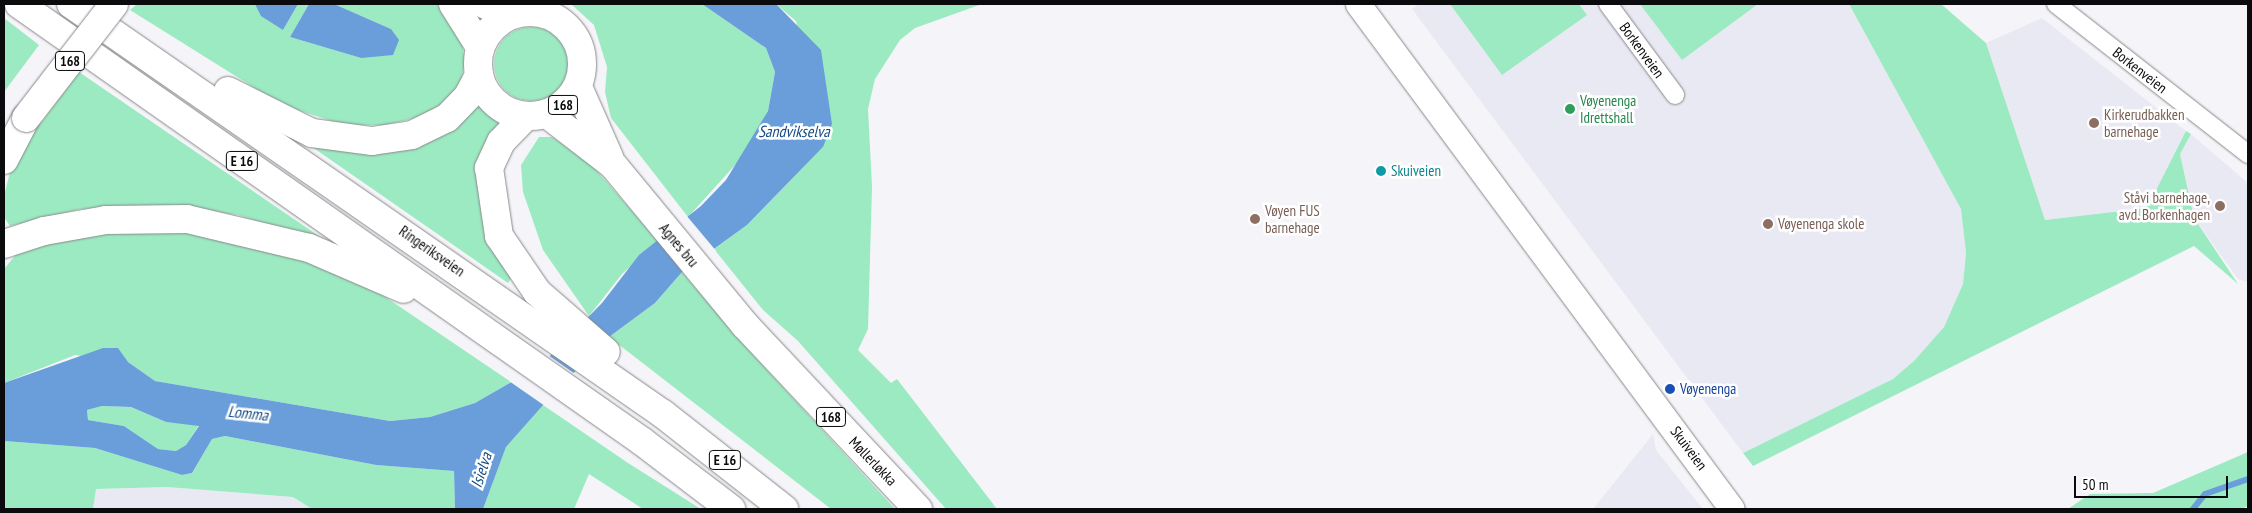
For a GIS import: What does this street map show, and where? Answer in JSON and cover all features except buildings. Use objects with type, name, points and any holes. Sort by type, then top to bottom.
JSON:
[{"type":"main road","name":"E 16","points":[[19,4],[643,442],[731,509]]},
{"type":"main road","name":"Ringeriksveien","points":[[71,4],[493,293],[663,414],[784,509]]},
{"type":"main road","name":"168","points":[[4,160],[26,118],[114,4]]},
{"type":"main road","points":[[453,4],[476,37],[479,75]]},
{"type":"main road","name":"Skuiveien","points":[[1358,4],[1732,509]]},
{"type":"main road","name":"168","points":[[476,37],[487,33],[495,8],[546,13],[575,35],[583,70],[581,98],[545,118],[496,104],[479,75]]},
{"type":"main road","name":"E 16","points":[[129,45],[196,72],[256,108],[312,133],[353,142],[392,139],[430,128],[458,108],[479,75]]},
{"type":"main road","name":"Agnes bru","points":[[581,98],[613,165],[746,325]]},
{"type":"main road","name":"168","points":[[4,138],[26,118]]},
{"type":"main road","name":"E 16","points":[[545,118],[501,142],[489,168],[499,236],[520,270],[574,327],[619,363],[663,414]]},
{"type":"main road","name":"Agnes bru","points":[[545,118],[613,165]]},
{"type":"main road","name":"E 16","points":[[4,244],[44,231],[106,220],[187,220],[224,225],[309,248],[466,317]]},
{"type":"main road","name":"Møllerløkka","points":[[746,325],[918,509]]},
{"type":"street","name":"Borkenveien","points":[[1608,4],[1675,96]]},
{"type":"street","name":"Borkenveien","points":[[2056,4],[2248,154]]},
{"type":"shaded area","name":"Vøyenenga skole","points":[[1419,4],[1849,4],[1961,209],[1966,253],[1963,284],[1944,327],[1930,347],[1893,379],[1743,453],[1412,9]]},
{"type":"shaded area","name":"Kirkerudbakken barnehage","points":[[2042,18],[2186,131],[2147,208],[2045,220],[1986,43]]},
{"type":"shaded area","name":"Ståvi barnehage, avd. Borkenhagen","points":[[2191,134],[2248,183],[2248,282],[2238,279],[2194,218],[2180,154]]},
{"type":"shaded area","points":[[1653,434],[1656,450],[1703,509],[1593,509]]},
{"type":"shaded area","points":[[167,487],[293,497],[312,509],[93,509],[96,489]]},
{"type":"green space","points":[[137,4],[255,4],[283,30],[298,4],[309,4],[290,37],[361,58],[391,29],[334,4],[437,4],[462,41],[465,63],[461,80],[448,100],[420,117],[385,125],[344,125],[282,105],[130,10]]},
{"type":"green space","points":[[571,4],[702,4],[766,48],[775,72],[768,111],[746,153],[688,217],[611,118],[605,92],[607,67],[594,25]]},
{"type":"green space","points":[[776,4],[982,4],[915,28],[900,40],[875,79],[868,109],[872,187],[868,329],[858,350],[891,383],[897,379],[997,509],[946,509],[798,341],[763,310],[714,249],[747,225],[823,147],[796,21]]},
{"type":"green space","points":[[1450,4],[1579,4],[1587,15],[1502,75]]},
{"type":"green space","points":[[1640,4],[1758,4],[1682,60]]},
{"type":"green space","points":[[1849,4],[1941,4],[1986,43],[2045,220],[2147,208],[2186,131],[2191,134],[2180,154],[2194,218],[2238,284],[2194,246],[1753,466],[1743,453],[1893,379],[1915,360],[1944,327],[1963,284],[1966,253],[1961,209]]},
{"type":"green space","points":[[4,18],[39,45],[4,92]]},
{"type":"green space","points":[[531,27],[545,30],[557,38],[565,50],[568,64],[565,78],[557,90],[545,98],[531,101],[517,98],[505,90],[497,78],[494,64],[497,50],[505,38],[517,30]]},
{"type":"green space","points":[[79,72],[329,243],[238,215],[158,205],[81,209],[10,226],[4,217],[4,196],[10,172],[29,139]]},
{"type":"green space","points":[[481,104],[500,122],[480,155],[512,277],[508,283],[305,142],[383,153],[414,149],[445,133]]},
{"type":"green space","points":[[539,137],[552,137],[591,164],[658,241],[622,274],[589,316],[543,250],[523,192],[521,165]]},
{"type":"green space","points":[[190,232],[283,251],[375,290],[511,382],[475,403],[430,417],[390,421],[155,381],[128,362],[75,355],[4,383],[4,269],[18,252],[96,233]]},
{"type":"green space","points":[[682,272],[746,347],[895,509],[831,509],[609,337],[655,303]]},
{"type":"green space","points":[[543,405],[628,463],[701,509],[643,509],[589,474],[574,509],[483,509],[506,447]]},
{"type":"green space","points":[[102,406],[131,407],[166,422],[199,425],[186,445],[176,451],[158,449],[124,426],[88,420],[87,410]]},
{"type":"green space","points":[[225,436],[376,465],[454,471],[455,509],[312,509],[293,497],[167,487],[96,489],[93,509],[4,509],[4,441],[95,448],[182,475],[192,473],[212,439]]},
{"type":"green space","points":[[2248,452],[2248,506],[2241,509],[2068,509],[2090,494],[2153,493]]},
{"type":"water","points":[[255,4],[298,4],[283,30],[261,16]]},
{"type":"water","points":[[309,4],[334,4],[391,29],[399,40],[393,55],[361,58],[290,37]]},
{"type":"water","points":[[702,4],[776,4],[821,50],[832,124],[823,147],[747,225],[682,272],[655,303],[609,337],[552,395],[506,447],[483,509],[455,509],[454,471],[376,465],[225,436],[212,439],[192,473],[182,475],[95,448],[4,441],[4,383],[103,348],[118,348],[128,362],[155,381],[390,421],[430,417],[475,403],[541,365],[602,303],[639,255],[701,206],[726,180],[768,111],[775,72],[766,48]],"holes":[[[102,406],[131,407],[166,422],[199,426],[186,445],[176,451],[158,449],[124,426],[88,420],[87,410]]]},
{"type":"pier","points":[[686,215],[716,251],[687,275],[657,239]]},
{"type":"pier","points":[[548,355],[575,374],[545,406],[509,381]]},
{"type":"waterway","points":[[2193,509],[2205,494],[2248,479]]},
{"type":"place","name":"Vøyenenga Idrettshall","points":[[1570,109]]},
{"type":"place","name":"Kirkerudbakken barnehage","points":[[2094,123]]},
{"type":"place","name":"Skuiveien","points":[[1381,171]]},
{"type":"place","name":"Ståvi barnehage, avd. Borkenhagen","points":[[2220,206]]},
{"type":"place","name":"Vøyen FUS barnehage","points":[[1255,219]]},
{"type":"place","name":"Vøyenenga skole","points":[[1768,224]]},
{"type":"place","name":"Vøyenenga","points":[[1670,389]]},
{"type":"water label","name":"Sandvikselva","points":[[794,131]]},
{"type":"water label","name":"Lomma","points":[[248,413]]},
{"type":"water label","name":"Isielva","points":[[481,470]]}]
